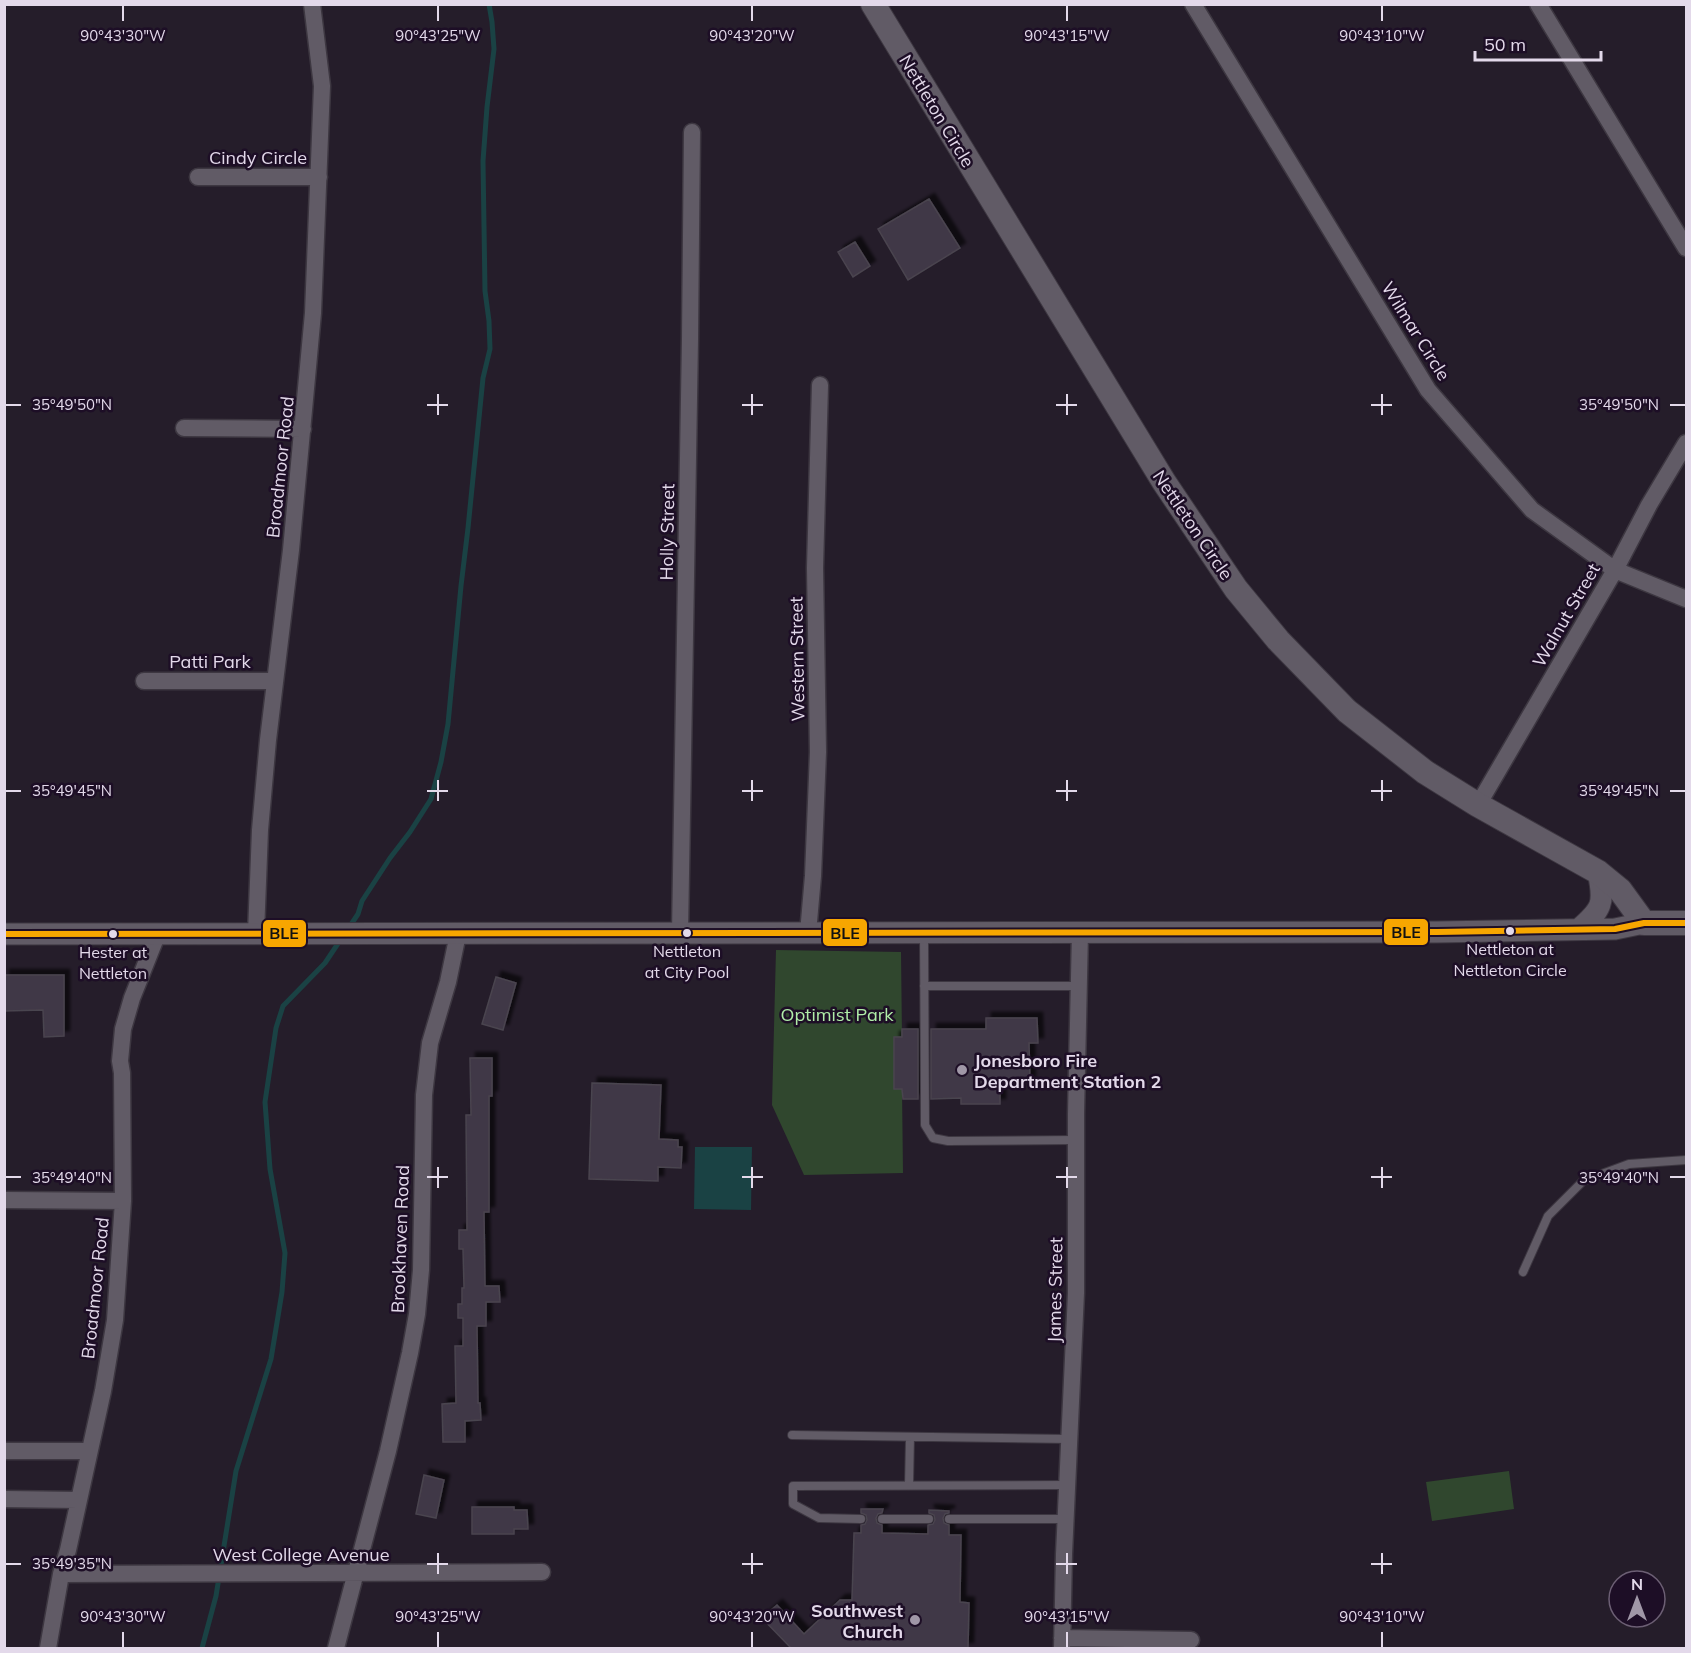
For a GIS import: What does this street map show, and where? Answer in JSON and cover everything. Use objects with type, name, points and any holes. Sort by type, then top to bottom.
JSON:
[{"type":"main road","name":"Nettleton Circle","points":[[873,4],[1164,482],[1236,589],[1278,640],[1347,711],[1425,772],[1478,805],[1598,872],[1620,890],[1644,923]]},
{"type":"main road","points":[[1644,923],[1686,923]]},
{"type":"street","name":"Broadmoor Road","points":[[256,933],[260,830],[314,314],[322,86],[312,4]]},
{"type":"street","name":"Wilmar Circle","points":[[1193,4],[1428,390],[1532,510],[1615,570],[1686,599]]},
{"type":"street","points":[[1538,4],[1686,248]]},
{"type":"street","name":"Holly Street","points":[[680,933],[692,132]]},
{"type":"street","name":"Cindy Circle","points":[[198,177],[319,177]]},
{"type":"street","name":"Western Street","points":[[808,933],[813,876],[818,752],[815,568],[820,385]]},
{"type":"street","points":[[184,428],[303,429]]},
{"type":"street","name":"Walnut Street","points":[[1478,805],[1686,443]]},
{"type":"street","name":"Patti Park","points":[[144,681],[275,681]]},
{"type":"street","points":[[1579,929],[1599,909],[1602,888],[1598,872]]},
{"type":"street","points":[[4,934],[1437,932],[1615,929],[1644,923]]},
{"type":"street","name":"James Street","points":[[1062,1643],[1065,1519],[1076,1293],[1080,932]]},
{"type":"street","name":"Broadmoor Road","points":[[48,1648],[61,1574],[103,1391],[115,1320],[123,1201],[122,1073],[120,1067],[123,1029],[132,998],[158,933]]},
{"type":"street","name":"Brookhaven Road","points":[[336,1648],[390,1440],[417,1314],[421,1270],[424,1095],[430,1043],[448,982],[458,934]]},
{"type":"street","points":[[4,1200],[123,1201]]},
{"type":"street","points":[[4,1451],[89,1451]]},
{"type":"street","points":[[4,1499],[78,1500]]},
{"type":"street","name":"West College Avenue","points":[[61,1574],[542,1572]]},
{"type":"street","points":[[1062,1643],[1191,1640]]},
{"type":"lane","points":[[924,933],[925,1125],[933,1138],[948,1141],[1076,1140]]},
{"type":"lane","points":[[924,986],[1079,986]]},
{"type":"lane","points":[[1523,1272],[1548,1216],[1583,1180],[1629,1164],[1686,1160]]},
{"type":"lane","points":[[792,1435],[1069,1439]]},
{"type":"lane","points":[[909,1485],[910,1437]]},
{"type":"lane","points":[[861,1519],[819,1518],[793,1504],[793,1486],[1067,1485]]},
{"type":"lane","points":[[882,1519],[928,1519]]},
{"type":"lane","points":[[949,1519],[1065,1519]]},
{"type":"green space","name":"Optimist Park","points":[[776,950],[901,952],[902,1037],[894,1037],[894,1089],[902,1089],[903,1173],[804,1175],[772,1105]]},
{"type":"green space","points":[[1509,1471],[1514,1509],[1432,1521],[1426,1482]]},
{"type":"shaded area","points":[[695,1147],[752,1147],[751,1210],[694,1209]]},
{"type":"building","points":[[929,199],[960,248],[908,280],[878,229]]},
{"type":"building","points":[[855,242],[870,266],[853,277],[838,252]]},
{"type":"building","points":[[4,975],[64,975],[64,1036],[44,1037],[43,1010],[4,1011]]},
{"type":"building","points":[[496,977],[516,983],[503,1030],[482,1024]]},
{"type":"building","name":"Jonesboro Fire Department Station 2","points":[[986,1018],[1037,1018],[1038,1043],[1029,1043],[1030,1082],[1000,1083],[1000,1104],[961,1104],[961,1098],[931,1099],[931,1029],[986,1029]]},
{"type":"building","points":[[902,1029],[918,1029],[918,1099],[903,1099],[902,1089],[894,1089],[894,1037],[902,1037]]},
{"type":"building","points":[[470,1058],[492,1058],[492,1096],[489,1096],[489,1212],[484,1212],[485,1286],[499,1286],[500,1302],[486,1302],[486,1326],[477,1326],[478,1403],[480,1403],[481,1420],[465,1421],[465,1442],[443,1442],[442,1404],[456,1403],[455,1346],[463,1346],[463,1318],[458,1318],[458,1304],[462,1304],[462,1288],[464,1288],[463,1249],[459,1249],[459,1230],[467,1230],[466,1115],[471,1115]]},
{"type":"building","points":[[592,1083],[661,1085],[659,1139],[678,1140],[678,1147],[682,1147],[681,1168],[658,1167],[658,1181],[589,1179]]},
{"type":"building","points":[[424,1475],[444,1480],[436,1518],[416,1514]]},
{"type":"building","points":[[472,1507],[514,1507],[514,1510],[527,1510],[528,1529],[514,1529],[514,1534],[472,1534]]},
{"type":"building","points":[[861,1509],[883,1509],[876,1518],[877,1523],[882,1525],[882,1533],[928,1534],[928,1525],[933,1524],[935,1520],[929,1510],[949,1511],[943,1518],[944,1523],[949,1525],[949,1535],[961,1535],[960,1602],[969,1603],[968,1648],[788,1648],[790,1647],[762,1618],[777,1605],[804,1634],[840,1600],[852,1600],[854,1533],[861,1533],[861,1525],[867,1520],[866,1515],[861,1513]]},
{"type":"waterway","points":[[348,929],[358,914],[362,901],[431,799],[448,724],[483,378],[490,349],[485,291],[483,161],[494,49],[489,4]]},
{"type":"waterway","points":[[202,1648],[216,1596],[236,1471],[271,1359],[282,1292],[285,1253],[270,1169],[265,1102],[276,1028],[283,1006],[325,963],[341,939]]},
{"type":"transit line","name":"BLE","points":[[4,934],[1437,932],[1615,929],[1644,923],[1686,923]]},
{"type":"place","name":"Nettleton at Nettleton Circle","points":[[1510,931]]},
{"type":"place","name":"Nettleton at City Pool","points":[[687,933]]},
{"type":"place","name":"Hester at Nettleton","points":[[113,934]]},
{"type":"place","name":"Jonesboro Fire Department Station 2","points":[[962,1070]]},
{"type":"place","name":"Southwest Church","points":[[915,1620]]}]
